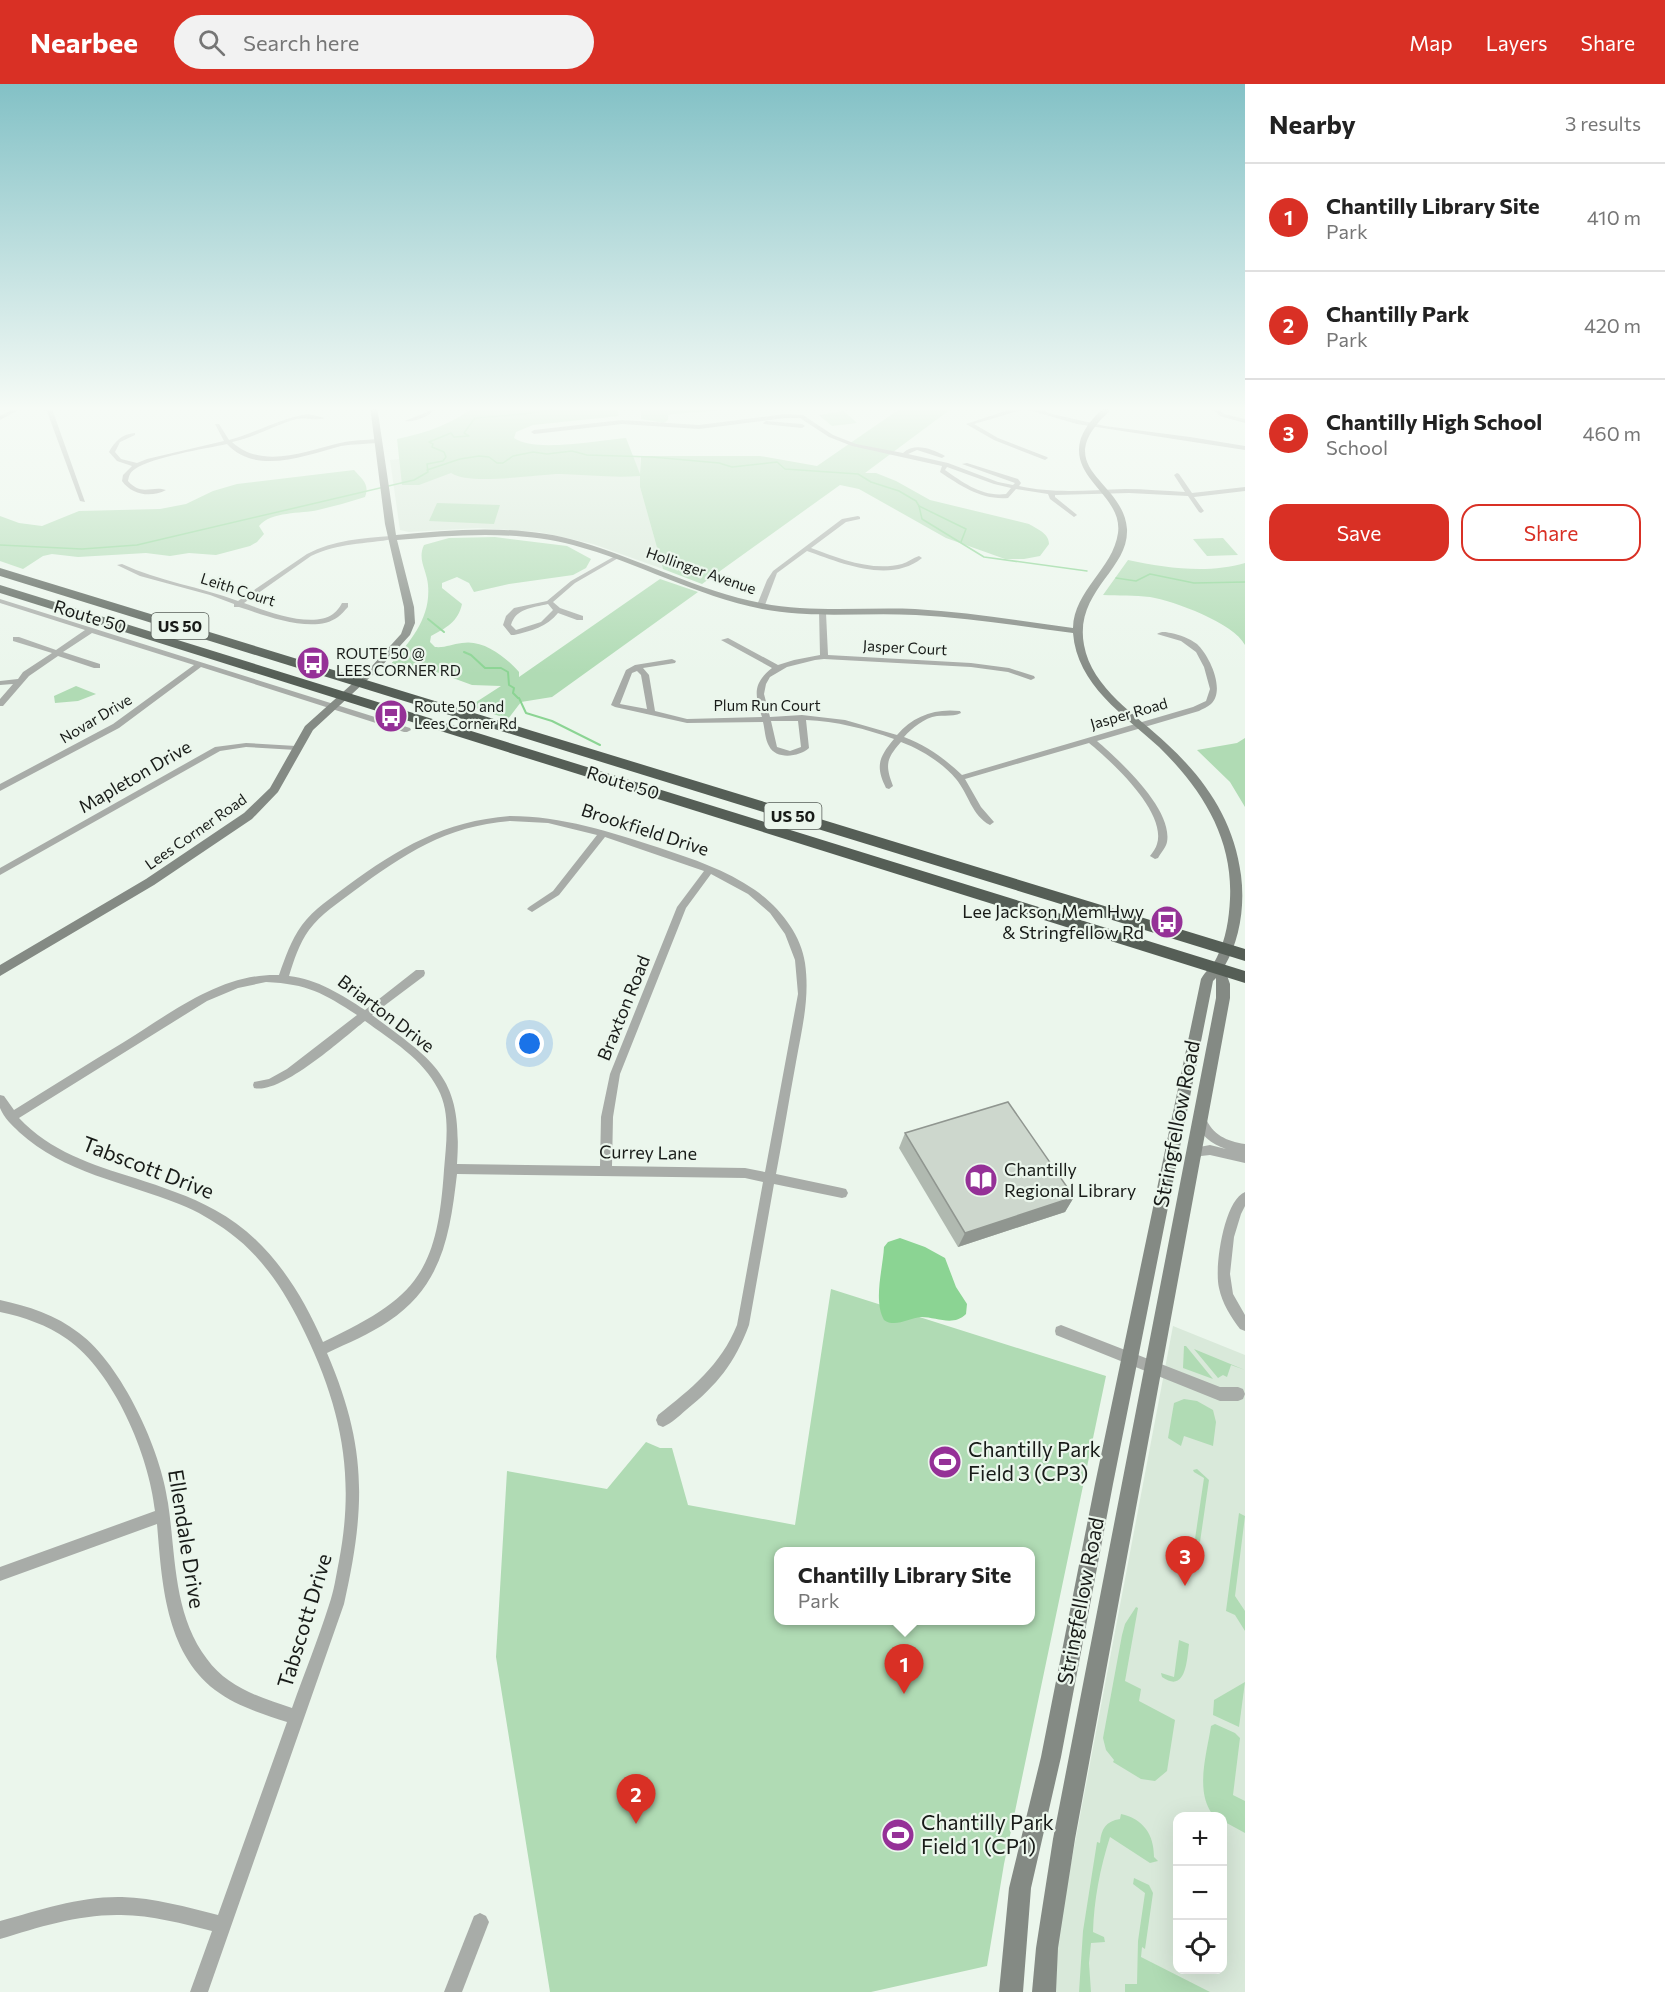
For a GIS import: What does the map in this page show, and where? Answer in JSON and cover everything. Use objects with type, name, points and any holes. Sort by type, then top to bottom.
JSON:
[{"type":"highway","name":"Route 50","points":[[0,572],[1245,955]]},
{"type":"highway","name":"Route 50","points":[[0,589],[338,701],[1245,977]]},
{"type":"main road","name":"Lees Corner Road","points":[[0,971],[150,882],[248,816],[274,790],[309,728],[405,635],[410,623],[407,594],[392,538],[385,495]]},
{"type":"main road","name":"Stringfellow Road","points":[[1011,1992],[1020,1888],[1052,1757],[1207,979],[1219,969],[1227,948],[1238,890],[1238,865],[1231,835],[1215,802],[1193,772],[1111,700],[1095,679],[1082,655],[1077,620],[1083,600],[1112,562],[1122,538],[1122,519],[1106,495]]},
{"type":"main road","name":"Hollinger Avenue","points":[[392,538],[461,532],[516,533],[568,541],[721,596],[760,605],[822,613],[933,614],[1077,631]]},
{"type":"main road","name":"Stringfellow Road","points":[[1044,1992],[1047,1948],[1064,1839],[1222,998],[1224,984],[1219,969]]},
{"type":"street","points":[[81,495],[83,501]]},
{"type":"street","points":[[986,495],[991,497],[1009,495]]},
{"type":"street","points":[[1052,495],[1052,498],[1074,515]]},
{"type":"street","points":[[1189,495],[1201,511]]},
{"type":"street","points":[[760,605],[771,576],[844,520],[858,518]]},
{"type":"street","points":[[237,605],[321,549],[349,542],[392,538]]},
{"type":"street","points":[[806,549],[845,562],[875,567],[906,565],[919,558]]},
{"type":"street","points":[[557,610],[551,619],[541,626],[528,630],[514,633],[507,625],[510,616],[517,610],[549,602],[573,582],[617,557]]},
{"type":"street","name":"Leith Court","points":[[120,565],[215,595],[237,605],[286,619],[304,621],[330,618],[341,612],[345,605]]},
{"type":"street","points":[[0,612],[24,597]]},
{"type":"street","points":[[0,601],[200,664],[338,701],[407,730]]},
{"type":"street","points":[[549,602],[557,610],[580,618]]},
{"type":"street","points":[[822,613],[824,657]]},
{"type":"street","points":[[0,704],[19,681],[91,630]]},
{"type":"street","name":"Jasper Road","points":[[960,778],[1140,725],[1209,702],[1214,694],[1213,682],[1200,649],[1183,638],[1161,634]]},
{"type":"street","points":[[16,639],[97,666]]},
{"type":"street","points":[[725,640],[777,668],[762,684],[760,693],[774,748],[782,753],[797,753],[805,748],[806,738],[802,717]]},
{"type":"street","name":"Jasper Court","points":[[777,668],[801,660],[824,657],[971,665],[1009,670],[1031,678]]},
{"type":"street","points":[[638,667],[672,661]]},
{"type":"street","name":"Novar Drive","points":[[0,788],[116,726],[200,664]]},
{"type":"street","points":[[638,667],[645,675],[651,712]]},
{"type":"street","name":"Plum Run Court","points":[[638,667],[629,672],[615,705],[687,721],[802,717],[845,723],[899,738],[934,755],[960,778],[978,809],[990,822]]},
{"type":"street","points":[[0,683],[19,681]]},
{"type":"street","points":[[889,786],[883,770],[886,754],[909,726],[925,716],[940,712],[957,713]]},
{"type":"street","points":[[1090,739],[1132,778],[1150,804],[1164,837],[1160,850],[1155,856]]},
{"type":"street","name":"Mapleton Drive","points":[[0,872],[218,749],[246,744],[296,748]]},
{"type":"street","name":"Brookfield Drive","points":[[283,979],[295,946],[314,918],[393,857],[422,840],[471,823],[514,818],[564,822],[603,833],[710,869],[741,884],[774,912],[795,943],[802,968],[803,994],[743,1325],[737,1343],[717,1375],[663,1420]]},
{"type":"street","points":[[532,909],[556,893],[603,833]]},
{"type":"street","name":"Braxton Road","points":[[606,1171],[607,1117],[615,1074],[682,907],[710,869]]},
{"type":"street","points":[[258,1085],[276,1080],[291,1072],[420,973]]},
{"type":"street","name":"Briarton Drive","points":[[11,1117],[210,994],[246,981],[283,979],[325,988],[364,1015],[426,1063],[440,1082],[449,1102],[453,1126],[441,1239],[435,1257],[418,1287],[391,1313],[320,1350]]},
{"type":"street","name":"Tabscott Drive","points":[[0,1099],[11,1117],[43,1146],[61,1157],[85,1168],[187,1201],[225,1222],[246,1238],[283,1277],[297,1300],[320,1350],[344,1417],[352,1461],[353,1504],[349,1545],[337,1604],[199,1992]]},
{"type":"street","points":[[1201,1113],[1202,1124],[1210,1135],[1219,1141],[1245,1149]]},
{"type":"street","points":[[1192,1160],[1198,1151],[1206,1150],[1245,1158]]},
{"type":"street","name":"Currey Lane","points":[[450,1169],[716,1172],[770,1177],[843,1193]]},
{"type":"street","points":[[1245,1197],[1238,1203],[1228,1234],[1224,1284],[1231,1303],[1245,1324]]},
{"type":"street","name":"Ellendale Drive","points":[[0,1306],[41,1318],[62,1329],[81,1342],[102,1366],[144,1441],[154,1468],[163,1515],[173,1604],[188,1645],[202,1666],[234,1693],[256,1704],[297,1717]]},
{"type":"street","points":[[1061,1331],[1220,1394],[1238,1394]]},
{"type":"street","points":[[0,1574],[163,1515]]},
{"type":"street","points":[[0,1930],[86,1910],[120,1906],[154,1909],[223,1925]]},
{"type":"street","points":[[453,1992],[480,1922]]},
{"type":"shaded area","points":[[205,495],[365,495],[318,510],[278,515],[264,521],[259,526],[264,534],[257,542],[216,555],[189,553],[170,556],[146,553],[78,557],[52,554],[43,556],[23,569],[0,561],[0,516],[19,523],[42,526],[79,511],[160,509],[186,504]]},
{"type":"shaded area","points":[[395,495],[642,495],[663,569],[593,544],[539,532],[478,528],[409,532],[400,530]]},
{"type":"shaded area","points":[[642,495],[826,495],[702,584],[663,569]]},
{"type":"shaded area","points":[[870,495],[921,495],[930,500],[1029,524],[1045,534],[1049,544],[1040,556],[1005,559],[946,538]]},
{"type":"shaded area","points":[[437,503],[500,505],[494,524],[429,521]]},
{"type":"shaded area","points":[[495,537],[567,546],[591,559],[586,568],[573,575],[509,584],[474,592],[469,583],[457,577],[442,583],[442,588],[462,604],[454,620],[431,636],[430,642],[435,647],[470,642],[486,646],[508,661],[519,672],[519,677],[660,579],[698,592],[552,697],[521,702],[508,719],[470,706],[501,686],[472,685],[431,670],[391,664],[418,628],[426,608],[428,585],[422,560],[424,545],[449,538]]},
{"type":"shaded area","points":[[1223,538],[1238,555],[1207,556],[1193,539]]},
{"type":"shaded area","points":[[1128,560],[1186,569],[1216,568],[1245,563],[1245,645],[1239,637],[1216,621],[1173,603],[1150,597],[1103,595]]},
{"type":"shaded area","points":[[76,686],[96,694],[78,701],[55,703],[54,696]]},
{"type":"shaded area","points":[[1245,738],[1245,807],[1230,782],[1197,750],[1237,743]]},
{"type":"shaded area","points":[[900,1238],[925,1247],[945,1258],[956,1287],[967,1304],[966,1314],[950,1321],[921,1317],[897,1323],[884,1320],[879,1304],[879,1294],[884,1247],[888,1242]]},
{"type":"shaded area","points":[[831,1289],[1106,1376],[1004,1864],[987,1966],[871,1992],[550,1992],[496,1657],[507,1471],[607,1489],[646,1442],[660,1448],[672,1448],[688,1505],[795,1525]]},
{"type":"shaded area","points":[[1173,1326],[1245,1355],[1245,1992],[1052,1992],[1062,1911]]},
{"type":"shaded area","points":[[1184,1346],[1186,1346],[1213,1379],[1183,1368]]},
{"type":"shaded area","points":[[1194,1349],[1245,1370],[1231,1365],[1227,1377],[1223,1375],[1218,1378]]},
{"type":"shaded area","points":[[1184,1399],[1197,1401],[1213,1410],[1216,1422],[1213,1446],[1184,1436],[1181,1446],[1168,1438],[1174,1403]]},
{"type":"shaded area","points":[[1197,1469],[1209,1480],[1200,1542],[1195,1539],[1204,1478],[1194,1472],[1193,1470]]},
{"type":"shaded area","points":[[1239,1513],[1245,1516],[1235,1596],[1245,1611],[1245,1631],[1235,1615],[1226,1611]]},
{"type":"shaded area","points":[[1136,1607],[1138,1608],[1125,1681],[1141,1689],[1139,1701],[1175,1720],[1167,1771],[1155,1781],[1141,1779],[1113,1762],[1114,1760],[1106,1750],[1103,1738],[1122,1635],[1125,1624]]},
{"type":"shaded area","points":[[1179,1640],[1189,1644],[1186,1666],[1181,1678],[1170,1681],[1162,1677],[1161,1673],[1174,1677]]},
{"type":"shaded area","points":[[1245,1682],[1239,1727],[1213,1715],[1214,1700]]},
{"type":"shaded area","points":[[1215,1724],[1235,1733],[1240,1738],[1233,1795],[1245,1801],[1245,1833],[1227,1823],[1227,1812],[1211,1812],[1208,1807],[1203,1785],[1211,1726]]},
{"type":"shaded area","points":[[1121,1814],[1129,1816],[1146,1829],[1152,1841],[1154,1857],[1158,1861],[1150,1863],[1110,1837],[1098,1884],[1093,1932],[1104,1937],[1105,1942],[1091,1943],[1089,1963],[1091,1992],[1079,1992],[1083,1931],[1097,1842],[1100,1843],[1105,1826],[1120,1819]]},
{"type":"shaded area","points":[[1134,1878],[1149,1885],[1153,1893],[1145,1949],[1142,1947],[1141,1957],[1210,1992],[1125,1992],[1125,1984],[1137,1984],[1138,1941],[1145,1893],[1133,1884]]},
{"type":"building","name":"Chantilly Regional Library","points":[[1008,1102],[1074,1197],[965,1233],[905,1133]]},
{"type":"waterway","points":[[0,545],[82,549],[137,545],[350,495]]},
{"type":"waterway","points":[[906,495],[916,501],[919,506]]},
{"type":"waterway","points":[[919,506],[966,529],[961,542]]},
{"type":"waterway","points":[[919,506],[922,519],[984,557],[1087,571]]},
{"type":"waterway","points":[[1116,578],[1136,581],[1150,574],[1194,583],[1245,582]]},
{"type":"waterway","points":[[428,619],[444,632]]},
{"type":"waterway","points":[[464,652],[471,655],[485,668],[501,668],[508,672],[509,685],[514,688],[513,693],[518,698]]},
{"type":"waterway","points":[[519,698],[526,713],[552,721],[600,745]]},
{"type":"place","name":"ROUTE 50 @ LEES CORNER RD","points":[[313,663]]},
{"type":"place","name":"Route 50 and Lees Corner Rd","points":[[391,716]]},
{"type":"place","name":"Lee Jackson Mem Hwy & Stringfellow Rd","points":[[1167,922]]},
{"type":"place","name":"Chantilly Regional Library","points":[[981,1180]]},
{"type":"place","name":"Chantilly Park Field 3 (CP3)","points":[[945,1462]]},
{"type":"place","name":"Chantilly High School","points":[[1185,1586]]},
{"type":"place","name":"Chantilly Library Site","points":[[904,1694]]},
{"type":"place","name":"Chantilly Park","points":[[636,1824]]},
{"type":"place","name":"Chantilly Park Field 1 (CP1)","points":[[898,1835]]}]
